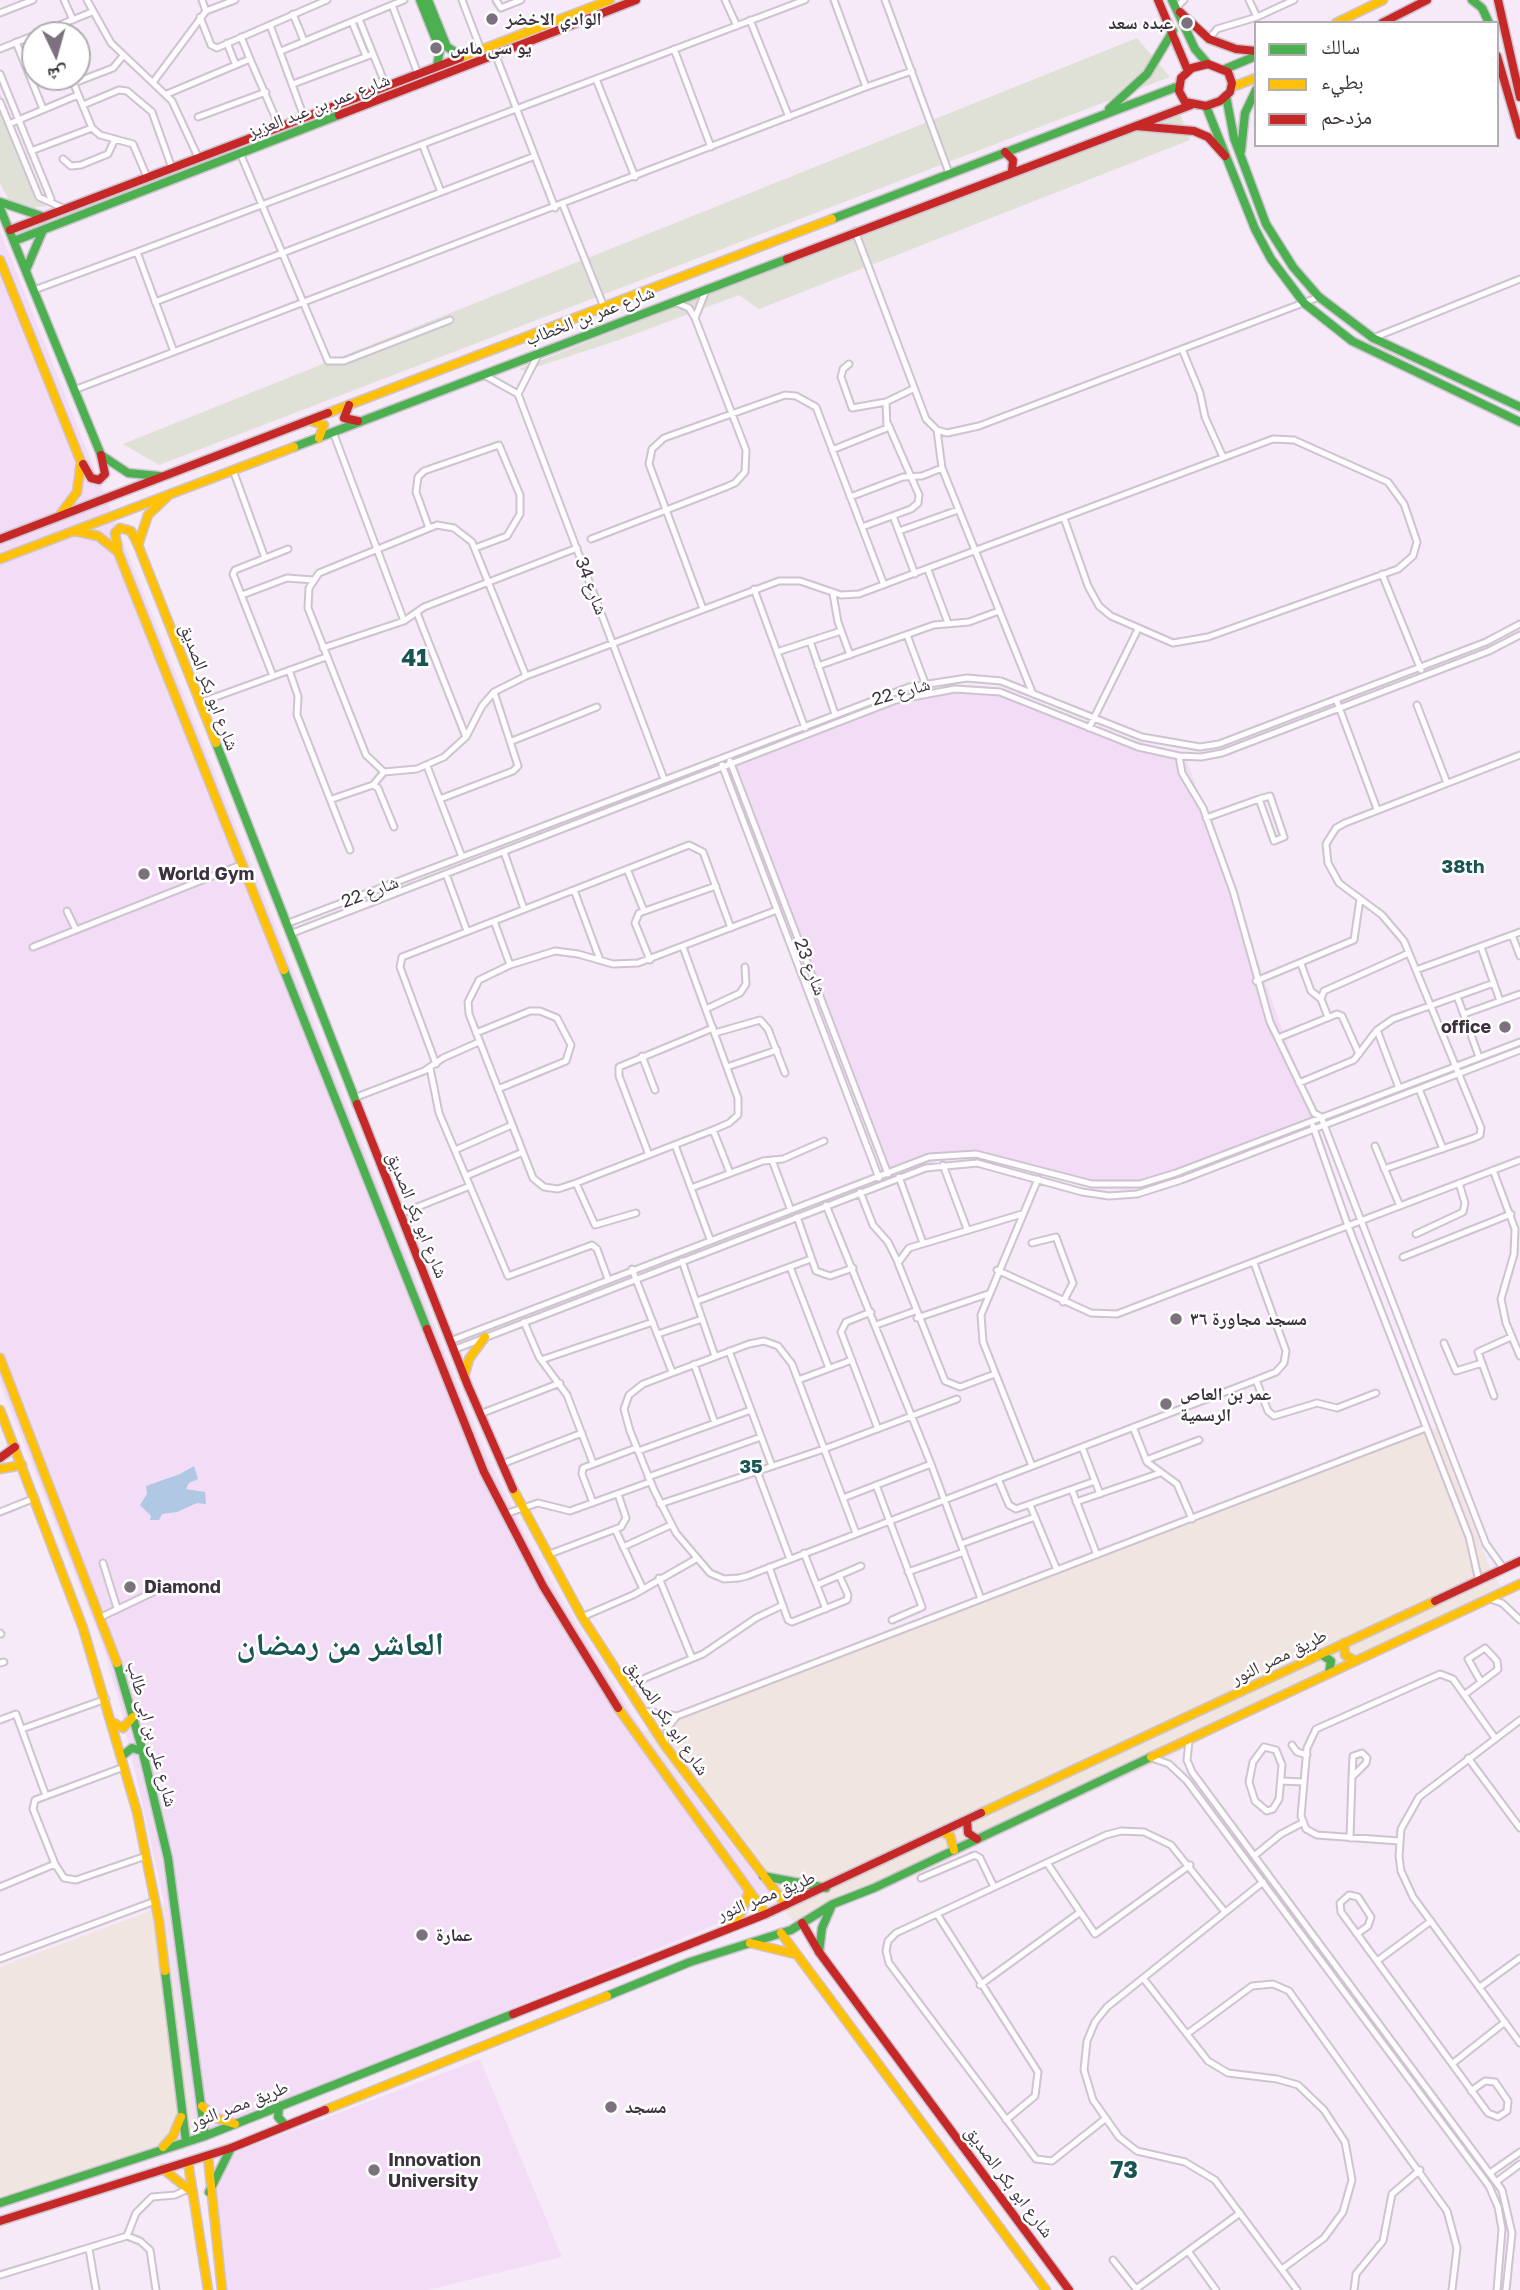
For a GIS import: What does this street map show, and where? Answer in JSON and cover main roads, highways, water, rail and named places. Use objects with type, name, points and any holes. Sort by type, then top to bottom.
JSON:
[{"type":"water","points":[[194,1466],[198,1479],[189,1483],[186,1489],[205,1492],[206,1504],[197,1503],[177,1512],[162,1514],[159,1520],[150,1520],[151,1516],[140,1505],[147,1494],[146,1486]]},
{"type":"place","name":"الوادي الاخضر","points":[[492,19]]},
{"type":"place","name":"عبده سعد","points":[[1187,23]]},
{"type":"place","name":"يو سى ماس","points":[[436,48]]},
{"type":"place","name":"World Gym","points":[[144,874]]},
{"type":"place","name":"office","points":[[1505,1027]]},
{"type":"place","name":"مسجد مجاورة ٣٦","points":[[1176,1319]]},
{"type":"place","name":"عمر بن العاص الرسمية","points":[[1166,1404]]},
{"type":"place","name":"Diamond","points":[[130,1587]]},
{"type":"place","name":"عمارة","points":[[422,1935]]},
{"type":"place","name":"مسجد","points":[[611,2107]]},
{"type":"place","name":"Innovation University","points":[[374,2170]]},
{"type":"district","name":"41","points":[[415,658]]},
{"type":"district","name":"38th","points":[[1463,867]]},
{"type":"district","name":"35","points":[[751,1467]]},
{"type":"district","name":"العاشر من رمضان","points":[[340,1645]]},
{"type":"district","name":"73","points":[[1124,2170]]}]
